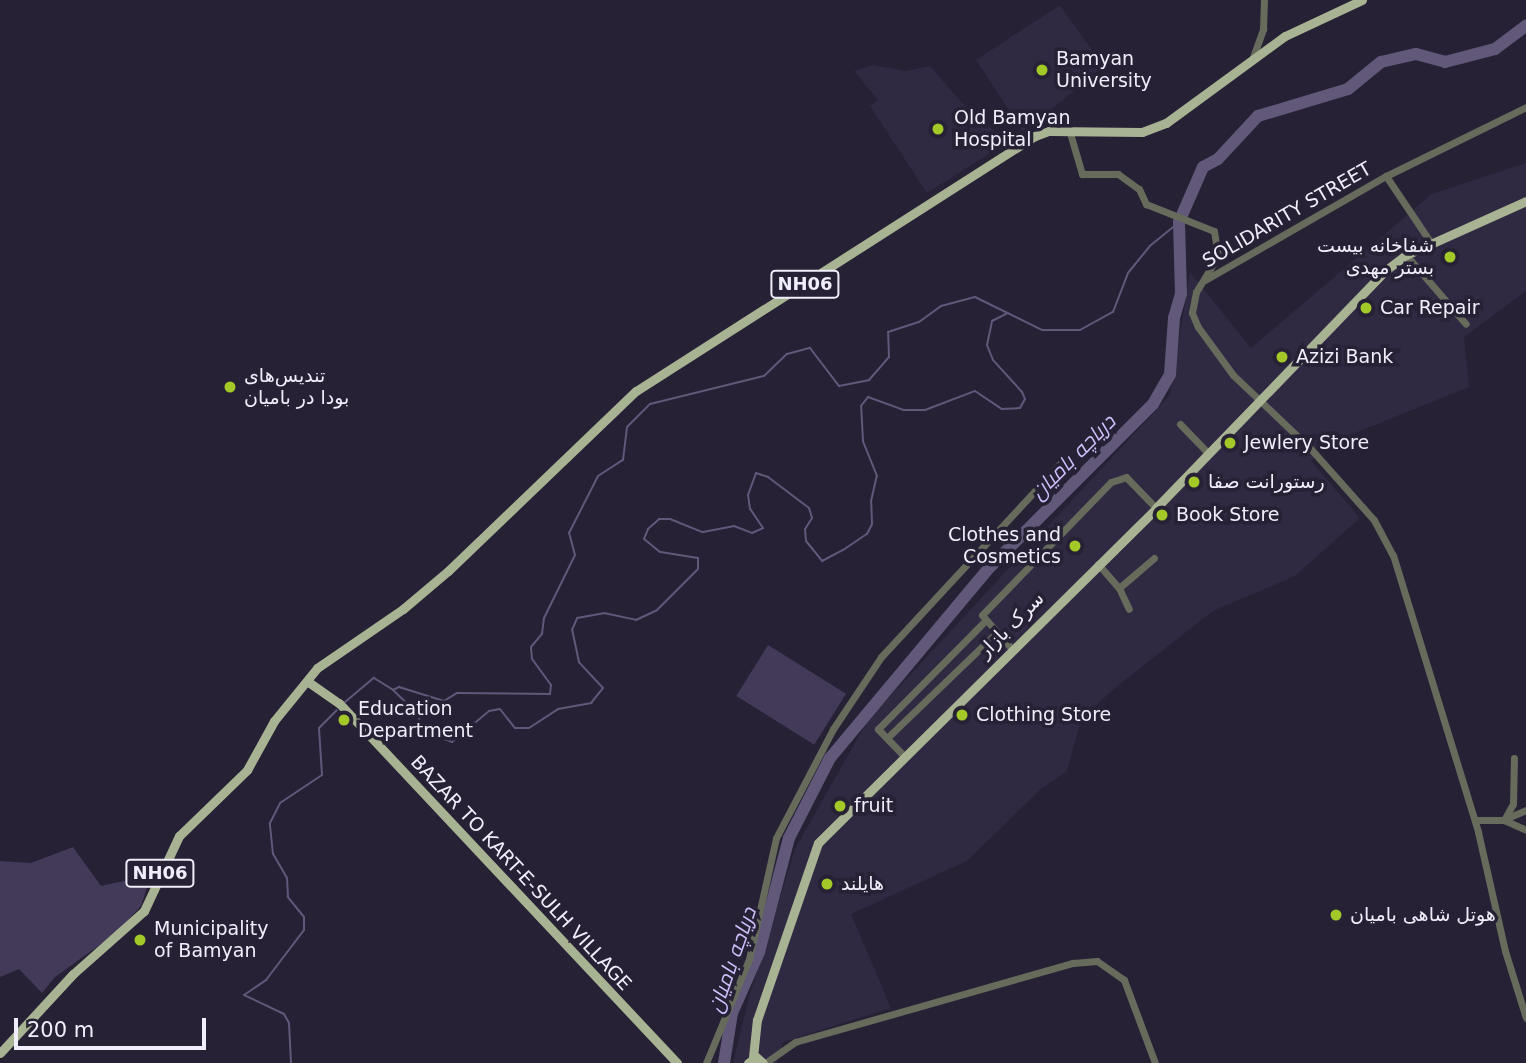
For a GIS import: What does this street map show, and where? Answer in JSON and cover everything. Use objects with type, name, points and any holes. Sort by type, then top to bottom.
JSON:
[{"type":"main road","name":"NH06","points":[[0,1053],[73,974],[144,911],[179,836],[247,769],[274,721],[307,681],[448,570],[636,391],[1035,136],[1049,131],[1142,132],[1166,123],[1285,36],[1362,0]]},
{"type":"main road","name":"سرک بازار","points":[[751,1060],[757,1020],[810,857],[818,843],[1156,508],[1386,270],[1406,255],[1526,201]]},
{"type":"main road","name":"BAZAR TO KART-E-SULH VILLAGE","points":[[307,681],[342,707],[677,1063]]},
{"type":"main road","points":[[751,1060],[764,1063]]},
{"type":"street","points":[[1253,57],[1263,29],[1264,0]]},
{"type":"street","name":"SOLIDARITY STREET","points":[[1204,281],[1386,176],[1526,107]]},
{"type":"street","points":[[1070,133],[1082,174],[1118,174],[1139,189],[1146,204],[1214,231],[1218,257],[1204,281],[1192,313],[1198,327],[1260,402],[1341,481],[1374,520],[1394,555],[1475,820],[1505,951],[1526,1018]]},
{"type":"street","points":[[1386,176],[1431,243]]},
{"type":"street","points":[[1406,255],[1466,324]]},
{"type":"street","points":[[1180,424],[1209,453]]},
{"type":"street","points":[[706,1063],[749,959],[776,838],[833,729],[881,657],[1060,464]]},
{"type":"street","points":[[1012,649],[984,622],[982,615],[1118,476],[1126,477],[1156,508]]},
{"type":"street","points":[[1119,588],[1154,558]]},
{"type":"street","points":[[1098,564],[1119,588],[1129,609]]},
{"type":"street","points":[[905,757],[878,729],[984,622]]},
{"type":"street","points":[[887,738],[996,633]]},
{"type":"street","points":[[1504,820],[1513,804],[1514,758]]},
{"type":"street","points":[[1475,820],[1504,820],[1526,810]]},
{"type":"street","points":[[1504,820],[1526,831]]},
{"type":"street","points":[[764,1063],[795,1042],[1073,963],[1097,961],[1125,980],[1156,1063]]},
{"type":"shaded area","name":"Bamyan University","points":[[1060,5],[1104,67],[1023,132],[976,60]]},
{"type":"shaded area","name":"Old Bamyan Hospital","points":[[873,65],[906,71],[930,66],[961,102],[997,133],[997,149],[927,193],[870,106],[878,100],[854,71]]},
{"type":"shaded area","points":[[1526,163],[1526,291],[1464,337],[1469,387],[1330,443],[1311,461],[1360,518],[1295,576],[1213,611],[1116,687],[1081,719],[1067,771],[1041,789],[967,861],[851,914],[891,1008],[783,1042],[777,1063],[733,1063],[749,997],[795,849],[868,720],[1170,395],[1190,272],[1251,348],[1432,194]]},
{"type":"shaded area","points":[[768,645],[846,694],[814,745],[736,696]]},
{"type":"shaded area","points":[[73,847],[101,886],[142,877],[149,881],[141,906],[115,934],[55,977],[42,993],[19,969],[0,977],[0,861],[31,863]]},
{"type":"waterway","name":"دریاچه بامیان","points":[[724,1063],[732,1013],[759,952],[789,838],[830,758],[988,569],[1153,404],[1170,374],[1174,318],[1181,294],[1179,222],[1203,167],[1218,159],[1258,116],[1348,89],[1381,62],[1416,54],[1445,62],[1495,49],[1526,26]]},
{"type":"waterway","points":[[345,702],[374,678],[393,690],[399,687],[444,701],[457,693],[550,694],[551,685],[532,659],[531,647],[542,634],[544,618],[575,555],[569,533],[598,476],[623,460],[627,427],[650,404],[764,376],[787,354],[810,348],[839,386],[869,380],[889,357],[888,332],[919,322],[941,306],[975,297],[1042,330],[1080,330],[1113,312],[1128,273],[1151,245],[1179,222]]},
{"type":"waterway","points":[[393,690],[415,711],[426,732],[452,742],[489,711],[500,709],[515,728],[529,728],[558,709],[591,703],[603,688],[579,662],[572,630],[577,618],[604,613],[636,620],[657,610],[698,569],[698,558],[660,552],[644,539],[648,529],[659,519],[670,519],[703,532],[734,526],[752,533],[763,528],[750,509],[748,495],[756,473],[768,477],[809,508],[812,518],[805,529],[806,541],[822,561],[846,548],[867,534],[872,524],[871,501],[877,476],[863,441],[861,406],[868,397],[903,410],[925,410],[975,391],[1002,409],[1020,408],[1025,399],[1022,392],[993,360],[987,345],[992,321],[1008,313]]},
{"type":"waterway","points":[[291,1063],[289,1023],[284,1014],[244,995],[266,980],[304,930],[304,917],[288,897],[287,878],[273,854],[270,823],[280,803],[322,775],[319,728],[337,710]]},
{"type":"place","name":"Bamyan University","points":[[1042,70]]},
{"type":"place","name":"Old Bamyan Hospital","points":[[938,129]]},
{"type":"place","name":"شفاخانه بیست بستر مهدی","points":[[1450,257]]},
{"type":"place","name":"Car Repair","points":[[1366,308]]},
{"type":"place","name":"Azizi Bank","points":[[1282,357]]},
{"type":"place","name":"تندیس‌های بودا در بامیان","points":[[230,387]]},
{"type":"place","name":"Jewlery Store","points":[[1230,443]]},
{"type":"place","name":"رستورانت صفا","points":[[1194,482]]},
{"type":"place","name":"Book Store","points":[[1162,515]]},
{"type":"place","name":"Clothes and Cosmetics","points":[[1075,546]]},
{"type":"place","name":"Clothing Store","points":[[962,715]]},
{"type":"place","name":"Education Department","points":[[344,720]]},
{"type":"place","name":"fruit","points":[[840,806]]},
{"type":"place","name":"هایلند","points":[[827,884]]},
{"type":"place","name":"هوتل شاهی بامیان","points":[[1336,915]]},
{"type":"place","name":"Municipality of Bamyan","points":[[140,940]]}]
